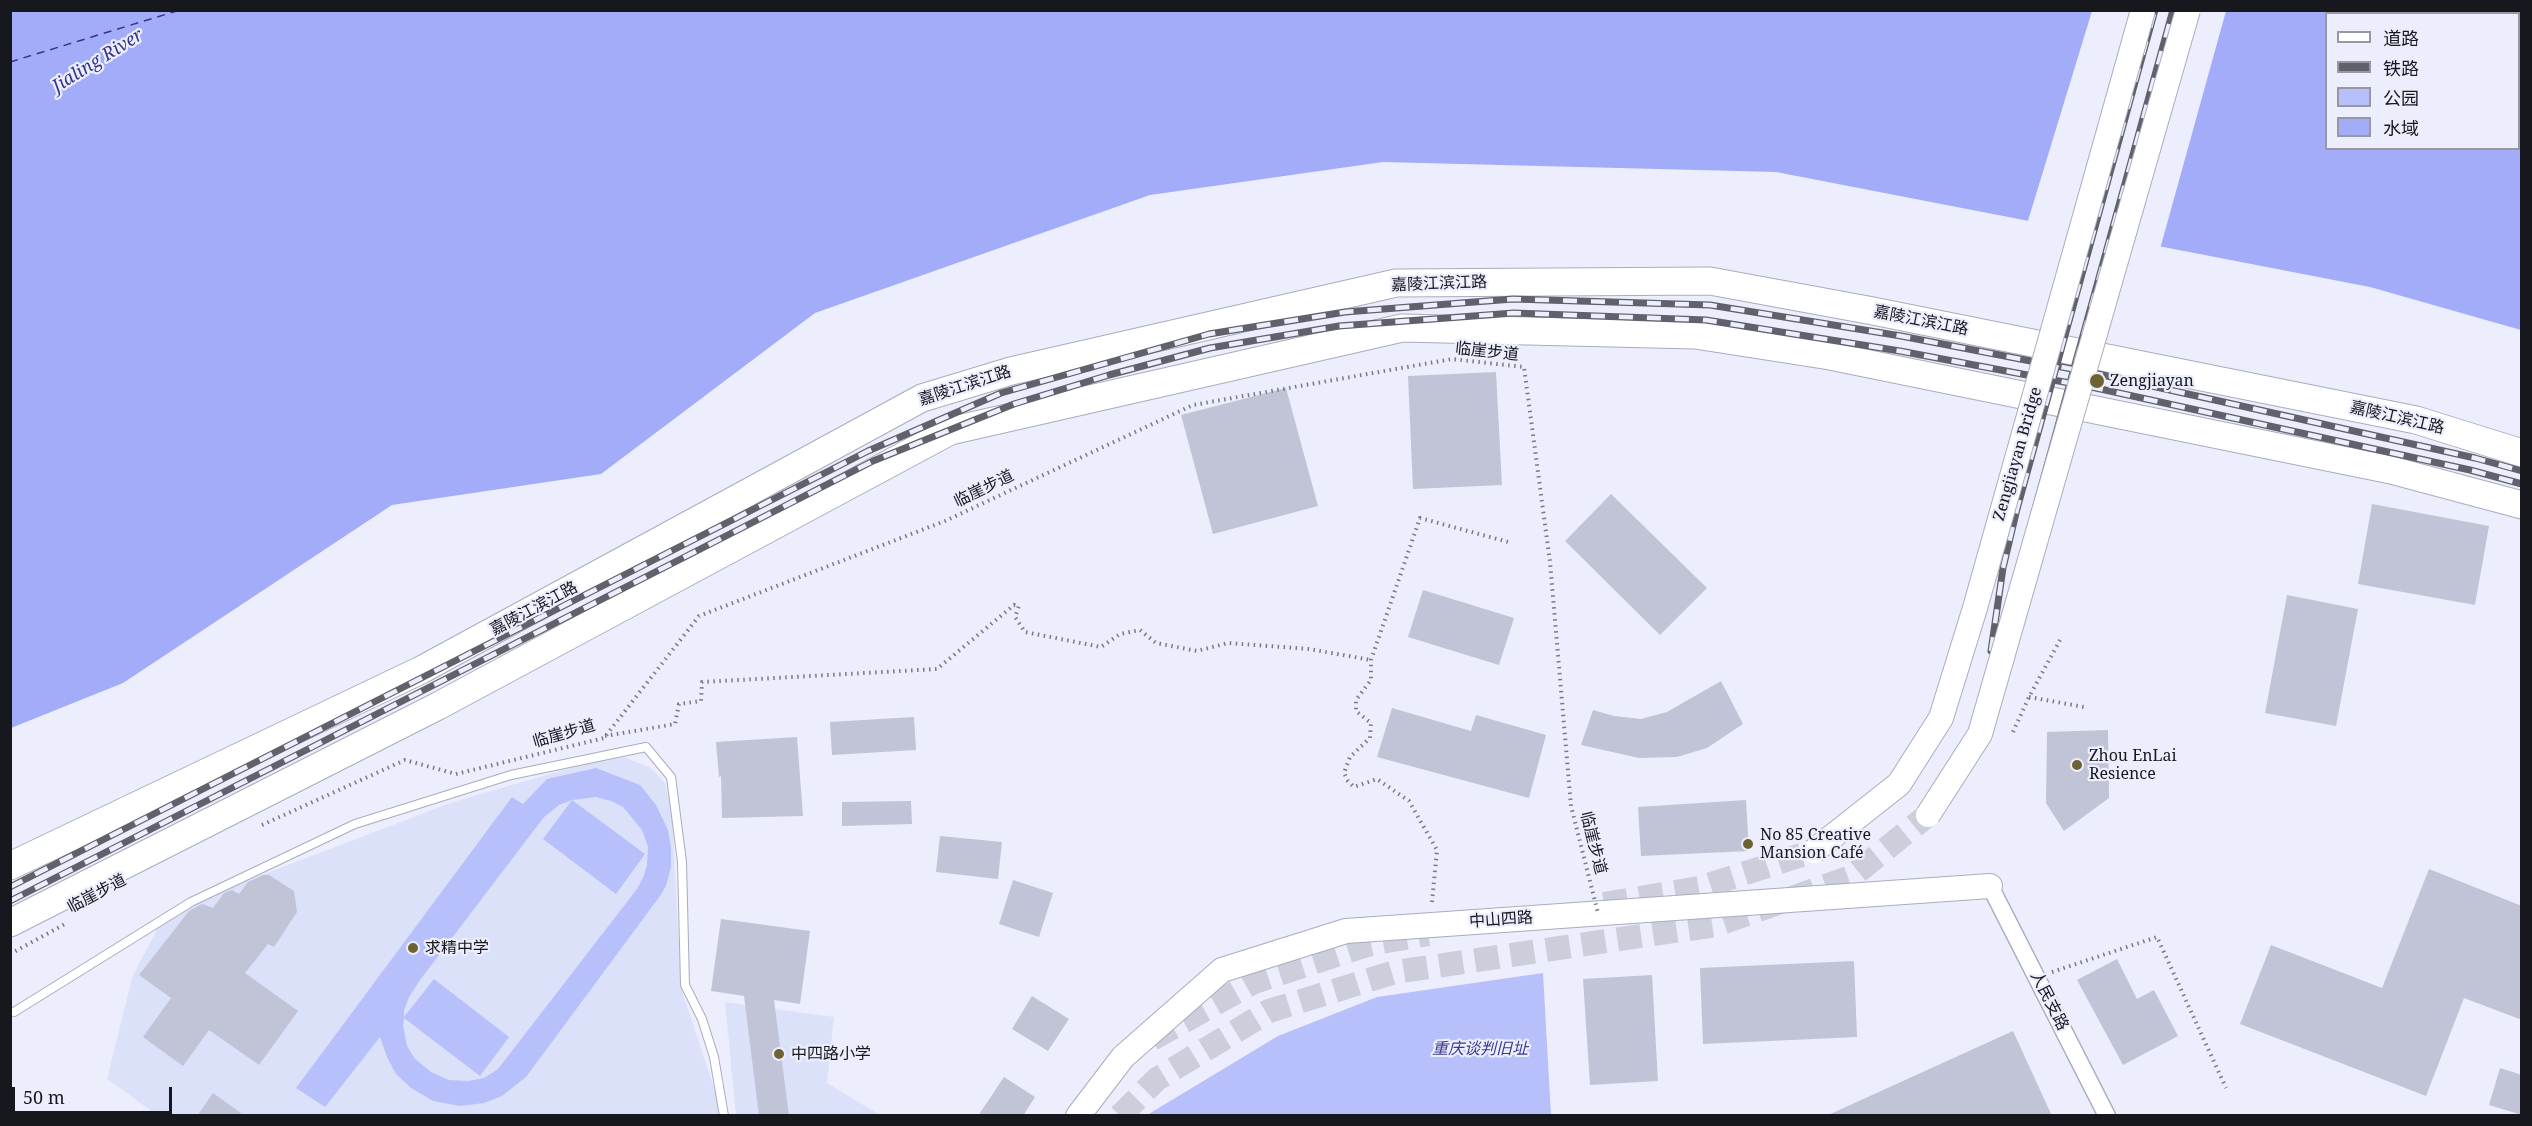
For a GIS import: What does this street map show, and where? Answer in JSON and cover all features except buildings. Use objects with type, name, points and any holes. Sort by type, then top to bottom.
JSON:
[{"type":"main road","name":"Zengjiayan Bridge","points":[[1814,851],[1899,784],[1941,718],[1978,597],[2143,10]]},
{"type":"main road","points":[[1928,815],[1980,734],[2188,10]]},
{"type":"main road","name":"嘉陵江滨江路","points":[[10,866],[421,670],[922,398],[1011,371],[1395,283],[1710,281],[1885,313],[2416,420],[2522,453]]},
{"type":"main road","points":[[10,922],[438,706],[950,431],[1402,328],[1695,334],[1841,359],[2391,470],[2522,505]]},
{"type":"main road","name":"中山四路","points":[[1078,1116],[1123,1057],[1222,970],[1346,931],[1990,886]]},
{"type":"street","name":"人民支路","points":[[1990,886],[2107,1116]]},
{"type":"lane","points":[[14,1012],[184,906],[354,824],[512,775],[646,747],[671,777],[682,862],[685,985],[702,1018],[714,1058],[724,1116]]},
{"type":"path","name":"临崖步道","points":[[254,828],[405,760],[456,774],[605,736],[699,616],[945,521],[1192,405],[1452,358],[1524,367],[1550,562],[1571,806],[1598,913]]},
{"type":"path","points":[[1437,924],[1431,900],[1437,850],[1409,801],[1377,779],[1354,787],[1344,773],[1350,757],[1370,738],[1371,723],[1356,711],[1356,700],[1371,680],[1371,660],[1420,518],[1512,543]]},
{"type":"path","points":[[605,736],[675,723],[679,704],[700,701],[702,682],[937,669],[1014,605],[1019,606],[1016,617],[1025,632],[1101,647],[1120,634],[1140,630],[1156,644],[1197,651],[1228,643],[1309,649],[1371,660]]},
{"type":"path","points":[[2013,732],[2060,640]]},
{"type":"path","points":[[2029,697],[2084,707]]},
{"type":"path","name":"临崖步道","points":[[10,954],[70,922]]},
{"type":"path","points":[[2037,977],[2157,937],[2226,1088]]},
{"type":"shaded area","name":"求精中学","points":[[624,757],[651,768],[665,783],[672,815],[681,988],[723,1115],[157,1115],[107,1079],[133,975],[161,922],[191,902],[453,802],[581,765]]},
{"type":"shaded area","name":"中四路小学","points":[[725,1002],[834,1017],[827,1083],[880,1115],[736,1115]]},
{"type":"green space","points":[[596,768],[640,785],[656,805],[668,830],[671,867],[666,886],[660,896],[526,1077],[502,1096],[484,1103],[460,1106],[433,1101],[411,1088],[396,1074],[380,1037],[325,1107],[296,1088],[512,797],[523,804],[547,779]],"holes":[[[596,797],[623,807],[642,830],[648,847],[647,865],[637,889],[498,1069],[484,1078],[468,1081],[449,1080],[431,1072],[415,1059],[407,1046],[403,1026],[404,1018],[480,1076],[509,1037],[434,979],[404,1017],[409,997],[544,817],[559,805],[572,800]]]},
{"type":"green space","points":[[572,800],[645,854],[616,894],[543,839]]},
{"type":"green space","name":"重庆谈判旧址","points":[[1543,973],[1551,1115],[1147,1115],[1278,1036],[1377,997]]},
{"type":"water","name":"Jialing River","points":[[11,11],[2521,11],[2521,330],[2370,287],[1776,172],[1383,162],[1150,195],[815,313],[601,474],[392,505],[123,683],[11,728]]},
{"type":"pier","points":[[2092,11],[2226,11],[2160,249],[2027,224]]},
{"type":"ferry route","points":[[10,62],[180,10]]},
{"type":"tunnel","points":[[1120,1116],[1157,1079],[1269,1011],[1395,972],[1716,925],[1851,877],[1928,815]]},
{"type":"tunnel","points":[[1604,904],[1699,888],[1814,851]]},
{"type":"tunnel","points":[[1152,1039],[1254,982],[1370,944],[1428,934]]},
{"type":"railway","points":[[1991,651],[2003,568],[2017,509],[2155,10]]},
{"type":"railway","points":[[2006,661],[2021,571],[2034,513],[2173,10]]},
{"type":"railway","points":[[10,887],[868,451],[1001,393],[1209,334],[1345,312],[1513,299],[1710,305],[1901,336],[2098,374],[2475,458],[2522,471]]},
{"type":"railway","points":[[10,901],[873,461],[1014,404],[1109,375],[1210,348],[1339,326],[1514,313],[1706,320],[1900,351],[2096,388],[2470,470],[2522,484]]},
{"type":"place","name":"Zengjiayan","points":[[2097,381]]},
{"type":"place","name":"Zhou EnLai Resience","points":[[2077,765]]},
{"type":"place","name":"No 85 Creative Mansion Café","points":[[1748,844]]},
{"type":"place","name":"求精中学","points":[[413,948]]},
{"type":"place","name":"中四路小学","points":[[779,1054]]}]
